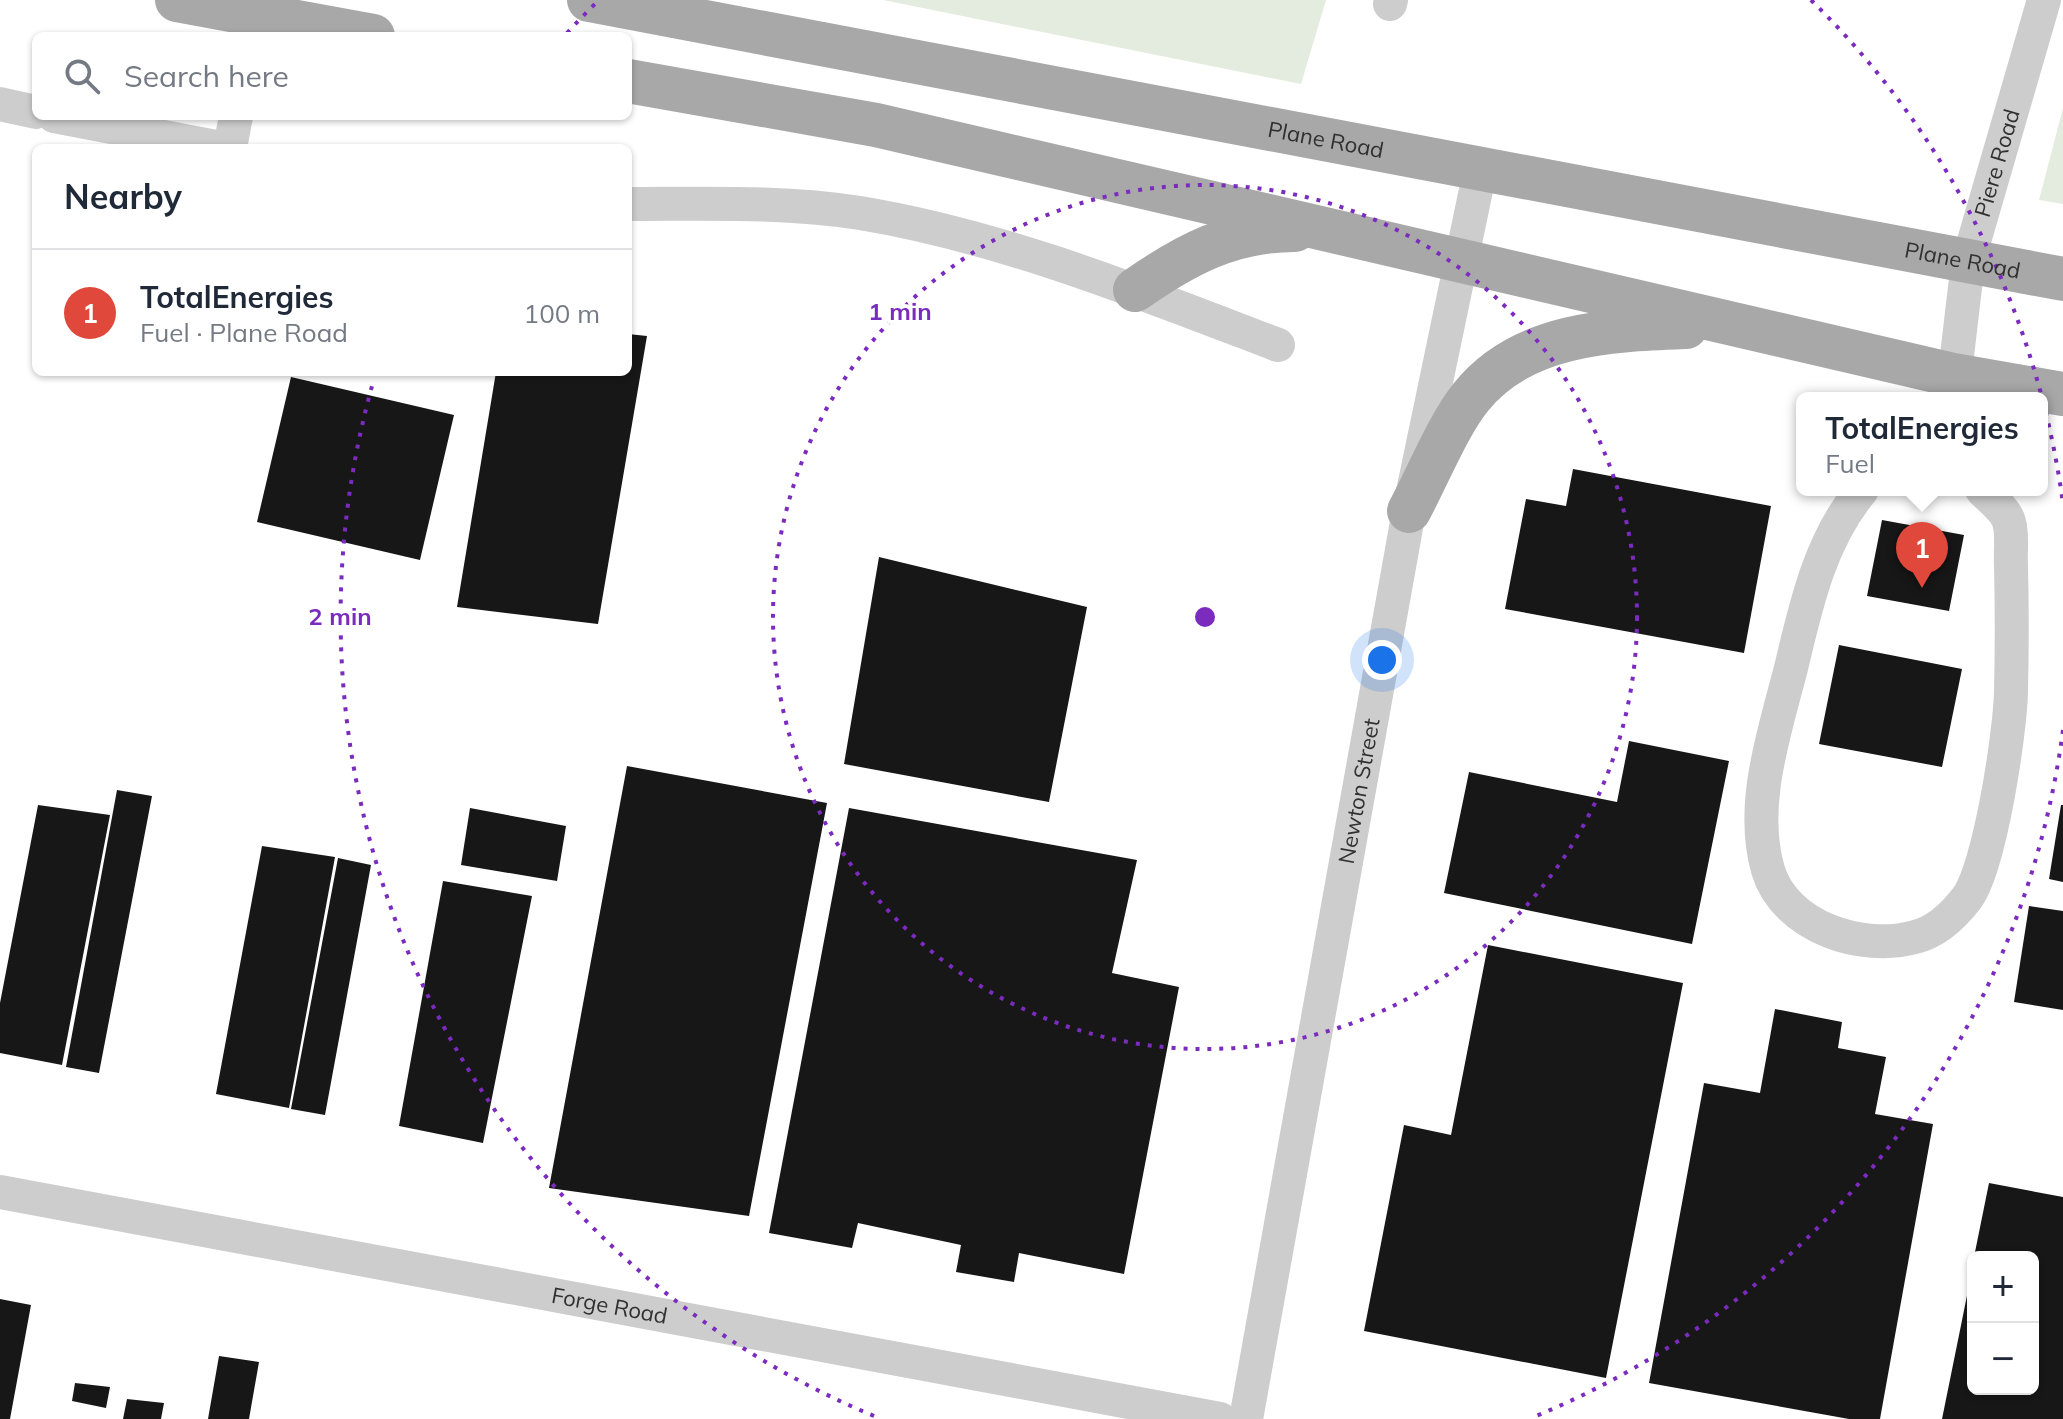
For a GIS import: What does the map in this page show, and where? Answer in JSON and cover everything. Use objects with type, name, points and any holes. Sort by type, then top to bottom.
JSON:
[{"type":"main road","points":[[177,0],[348,32]]},
{"type":"main road","name":"Plane Road","points":[[589,0],[1481,166],[2063,279]]},
{"type":"main road","points":[[632,82],[876,125],[1337,230],[1745,324],[1953,386],[2036,392]]},
{"type":"main road","points":[[1135,290],[1188,254],[1215,244],[1281,230],[1337,230]]},
{"type":"main road","points":[[1409,511],[1469,399],[1500,366],[1558,341],[1628,329],[1745,324]]},
{"type":"street","name":"Piere Road","points":[[1953,386],[1968,262],[2044,0]]},
{"type":"street","points":[[0,104],[32,111]]},
{"type":"street","points":[[75,120],[200,144]]},
{"type":"street","points":[[231,144],[235,120]]},
{"type":"street","name":"Newton Street","points":[[1246,1419],[1409,511],[1481,166]]},
{"type":"street","points":[[632,204],[771,204],[859,213],[970,237],[1135,290],[1278,345]]},
{"type":"street","points":[[1858,496],[1828,539],[1797,643],[1768,760],[1763,810],[1765,854],[1769,873],[1779,891],[1804,918],[1840,936],[1893,942],[1918,937],[1945,922],[1969,896],[1986,847],[2010,727],[2013,641],[2009,523],[1987,496]]},
{"type":"street","name":"Forge Road","points":[[0,1192],[1220,1419]]},
{"type":"shaded area","points":[[883,0],[1326,0],[1301,84]]},
{"type":"shaded area","points":[[2063,108],[2063,204],[2039,200]]},
{"type":"building","points":[[632,334],[647,336],[598,624],[457,607],[495,376],[632,376]]},
{"type":"building","points":[[291,377],[454,415],[420,560],[257,522]]},
{"type":"building","points":[[1573,469],[1771,506],[1744,653],[1505,609],[1526,499],[1566,506]]},
{"type":"building","points":[[1882,520],[1964,535],[1949,611],[1867,596]]},
{"type":"building","points":[[879,557],[1087,607],[1049,802],[844,764]]},
{"type":"building","points":[[1839,645],[1962,669],[1942,767],[1819,744]]},
{"type":"building","points":[[1629,741],[1729,761],[1692,944],[1444,893],[1469,772],[1617,802]]},
{"type":"building","points":[[627,766],[827,803],[749,1216],[549,1188]]},
{"type":"building","points":[[117,790],[152,796],[99,1073],[66,1067]]},
{"type":"building","points":[[38,805],[110,815],[62,1065],[0,1053],[0,1003]]},
{"type":"building","points":[[2063,805],[2063,882],[2049,879]]},
{"type":"building","points":[[470,808],[566,826],[557,881],[461,865]]},
{"type":"building","points":[[849,808],[1137,860],[1112,973],[1179,987],[1124,1274],[1019,1253],[1014,1282],[956,1272],[961,1245],[858,1223],[852,1248],[769,1233]]},
{"type":"building","points":[[262,846],[335,857],[289,1108],[216,1094]]},
{"type":"building","points":[[338,858],[371,865],[325,1115],[291,1109]]},
{"type":"building","points":[[443,881],[532,896],[483,1143],[399,1126]]},
{"type":"building","points":[[2029,906],[2063,911],[2063,1010],[2014,1002]]},
{"type":"building","points":[[1488,945],[1683,983],[1606,1378],[1364,1331],[1404,1125],[1451,1135]]},
{"type":"building","points":[[1775,1009],[1842,1022],[1838,1048],[1886,1057],[1875,1114],[1933,1124],[1880,1419],[1849,1419],[1649,1383],[1704,1083],[1760,1093]]},
{"type":"building","points":[[1989,1183],[2063,1197],[2063,1419],[1942,1419],[1967,1296],[1967,1395],[2039,1395],[2039,1251],[1975,1251]]},
{"type":"building","points":[[0,1299],[31,1305],[10,1419],[0,1419]]},
{"type":"building","points":[[219,1356],[259,1362],[249,1419],[208,1419]]},
{"type":"building","points":[[75,1383],[110,1387],[106,1408],[72,1401]]},
{"type":"building","points":[[127,1399],[164,1403],[161,1419],[123,1419]]},
{"type":"place","name":"TotalEnergies","points":[[1922,588]]}]
